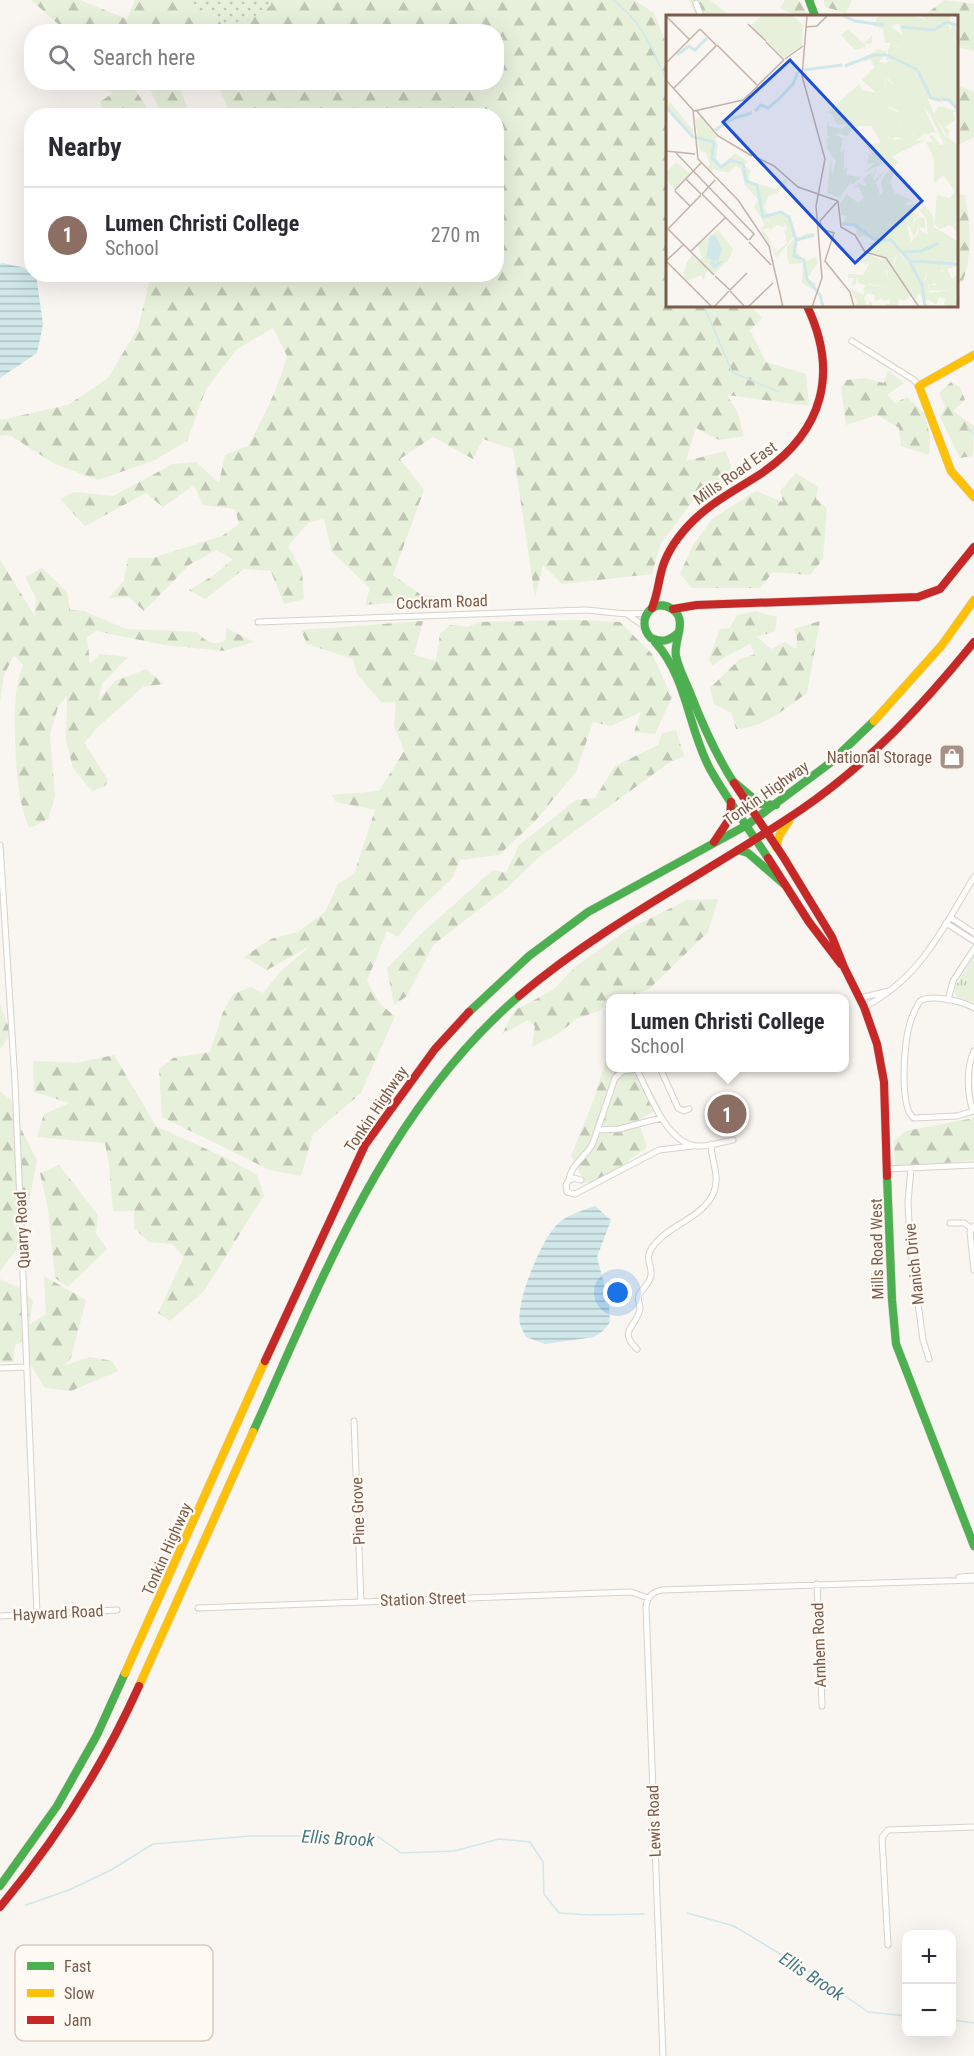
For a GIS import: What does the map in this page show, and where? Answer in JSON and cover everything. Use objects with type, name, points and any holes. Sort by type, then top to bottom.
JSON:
[{"type":"main road","points":[[809,0],[815,15]]},
{"type":"main road","name":"Mills Road East","points":[[649,611],[659,592],[662,571],[669,551],[680,534],[695,517],[794,448],[812,423],[824,379],[824,356],[819,331],[808,308]]},
{"type":"main road","points":[[974,355],[919,386],[951,471],[974,497]]},
{"type":"main road","points":[[755,839],[704,755],[675,674],[663,648],[648,636],[644,626],[649,611],[657,606],[671,608],[697,604],[918,597],[940,589],[974,548]]},
{"type":"main road","points":[[659,592],[680,622]]},
{"type":"main road","name":"Tonkin Highway","points":[[0,1886],[57,1806],[97,1735],[334,1209],[365,1145],[414,1076],[454,1027],[529,956],[588,912],[747,825],[830,763],[863,734],[942,645],[974,600]]},
{"type":"main road","points":[[697,604],[680,622],[675,649],[699,720],[734,782],[767,832]]},
{"type":"main road","points":[[652,639],[658,642],[669,641],[678,633]]},
{"type":"main road","name":"Tonkin Highway","points":[[0,1907],[62,1828],[105,1756],[128,1711],[337,1246],[376,1172],[399,1136],[451,1067],[509,1005],[584,946],[805,807],[903,723],[930,695],[974,642]]},
{"type":"main road","points":[[734,782],[760,804],[776,805]]},
{"type":"main road","points":[[710,847],[732,818],[731,802]]},
{"type":"main road","points":[[776,847],[781,832],[805,807]]},
{"type":"main road","name":"Mills Road West","points":[[767,832],[832,937],[864,1007],[877,1044],[884,1082],[892,1300],[896,1344],[974,1546]]},
{"type":"main road","name":"Mills Road West","points":[[755,839],[830,952],[844,967]]},
{"type":"main road","points":[[738,850],[748,853],[786,885]]},
{"type":"main road","name":"Mills Road West","points":[[967,1525],[974,1536]]},
{"type":"street","points":[[696,3],[701,15]]},
{"type":"street","points":[[852,341],[914,380],[919,386]]},
{"type":"street","name":"Cockram Road","points":[[258,622],[585,610],[627,615],[649,611]]},
{"type":"street","name":"Cockram Road","points":[[627,615],[644,626]]},
{"type":"street","name":"Quarry Road","points":[[0,845],[15,1082],[37,1614]]},
{"type":"street","points":[[864,1007],[893,990],[916,968],[974,877]]},
{"type":"street","points":[[950,917],[974,933]]},
{"type":"street","points":[[946,923],[974,940]]},
{"type":"street","points":[[948,1000],[954,981],[974,949]]},
{"type":"street","points":[[860,998],[893,990]]},
{"type":"street","points":[[974,1008],[966,1003],[929,997],[918,1004],[908,1029],[903,1082],[910,1115],[916,1119],[957,1116],[973,1111],[968,1088],[970,1063],[974,1051]]},
{"type":"street","points":[[622,1072],[615,1078],[598,1130],[588,1152],[573,1167],[566,1190],[570,1194],[575,1194],[658,1150],[733,1140]]},
{"type":"street","points":[[639,1072],[661,1118],[676,1136],[693,1146]]},
{"type":"street","points":[[662,1072],[678,1108],[684,1111],[689,1109]]},
{"type":"street","points":[[598,1130],[619,1129],[661,1118]]},
{"type":"street","points":[[637,1349],[630,1342],[628,1333],[639,1311],[639,1295],[650,1280],[649,1253],[658,1240],[690,1217],[713,1195],[717,1179],[711,1144]]},
{"type":"street","points":[[887,1169],[974,1166]]},
{"type":"street","name":"Manich Drive","points":[[911,1168],[908,1202],[910,1245],[923,1340],[929,1359]]},
{"type":"street","points":[[569,1180],[574,1178],[581,1180]]},
{"type":"street","points":[[950,1223],[964,1223],[973,1227],[970,1237],[974,1270]]},
{"type":"street","points":[[0,1368],[27,1367]]},
{"type":"street","name":"Pine Grove","points":[[354,1421],[361,1602]]},
{"type":"street","points":[[648,1598],[657,1591],[949,1580],[953,1577],[974,1578]]},
{"type":"street","name":"Arnhem Road","points":[[817,1584],[822,1706]]},
{"type":"street","name":"Station Street","points":[[198,1608],[631,1592],[648,1598]]},
{"type":"street","name":"Lewis Road","points":[[648,1598],[646,1607],[663,2056]]},
{"type":"street","name":"Hayward Road","points":[[0,1616],[117,1610]]},
{"type":"street","points":[[888,1946],[882,1837],[884,1833],[888,1830],[974,1827]]},
{"type":"green space","points":[[31,0],[80,0],[127,19],[135,0],[186,0],[187,5],[216,16],[221,24],[58,24]]},
{"type":"green space","points":[[186,0],[273,0],[270,6],[244,24],[221,24],[216,16],[186,5]]},
{"type":"green space","points":[[273,0],[634,0],[654,13],[666,43],[666,308],[753,308],[762,318],[750,330],[766,362],[806,374],[809,406],[727,395],[738,413],[744,436],[719,440],[696,428],[686,461],[726,451],[734,477],[694,499],[660,545],[652,574],[562,584],[543,565],[535,598],[513,449],[483,439],[473,459],[433,437],[400,459],[424,490],[393,575],[420,594],[447,598],[365,605],[370,588],[332,552],[324,519],[309,522],[288,546],[302,571],[304,599],[284,604],[271,571],[244,569],[205,599],[189,590],[214,575],[233,559],[216,550],[189,565],[144,611],[129,597],[109,598],[124,581],[128,558],[152,558],[222,536],[239,524],[235,509],[203,505],[194,485],[163,507],[146,493],[85,526],[60,499],[74,492],[113,496],[173,464],[196,462],[219,483],[225,455],[248,446],[279,379],[287,356],[273,328],[237,349],[206,389],[187,441],[155,460],[98,480],[53,463],[10,435],[0,436],[0,420],[68,405],[108,378],[138,328],[149,282],[504,282],[504,108],[228,108],[220,90],[504,90],[504,24],[243,24],[270,6]]},
{"type":"green space","points":[[689,0],[710,0],[729,15],[694,15]]},
{"type":"green space","points":[[785,0],[799,0],[807,15],[796,15],[780,8]]},
{"type":"green space","points":[[824,0],[852,0],[846,13],[825,7]]},
{"type":"green space","points":[[945,0],[974,4],[974,51],[959,47],[959,15],[924,15]]},
{"type":"green space","points":[[959,85],[974,92],[974,137],[959,144]]},
{"type":"green space","points":[[106,90],[135,90],[147,108],[102,108],[100,102],[113,93]]},
{"type":"green space","points":[[150,90],[181,90],[187,108],[159,108]]},
{"type":"green space","points":[[959,194],[965,195],[970,250],[962,283],[959,282]]},
{"type":"green space","points":[[888,370],[904,383],[887,395],[895,403],[907,397],[925,414],[930,437],[929,455],[901,446],[899,428],[877,415],[846,425],[841,388],[846,380],[865,378],[884,383]]},
{"type":"green space","points":[[951,382],[960,387],[965,400],[953,411],[974,426],[973,456],[960,458],[940,417],[945,407],[939,393]]},
{"type":"green space","points":[[796,473],[818,487],[816,499],[827,508],[823,559],[810,575],[773,572],[760,588],[692,588],[680,574],[692,547],[712,519],[756,491],[783,502],[780,491]]},
{"type":"green space","points":[[0,560],[35,616],[36,598],[25,577],[42,568],[67,592],[70,610],[84,611],[126,629],[197,632],[207,641],[218,643],[226,639],[226,628],[254,642],[224,651],[164,645],[96,631],[87,637],[90,664],[100,654],[128,657],[102,684],[98,700],[115,681],[147,669],[163,684],[143,687],[98,727],[84,743],[108,780],[105,786],[92,791],[73,768],[66,740],[67,695],[58,707],[50,735],[55,796],[48,819],[30,828],[21,801],[15,743],[16,693],[23,665],[14,655],[4,675],[0,702]]},
{"type":"green space","points":[[755,611],[777,617],[775,631],[757,637],[771,649],[785,642],[796,649],[797,638],[794,629],[820,621],[807,693],[765,721],[736,729],[732,713],[714,704],[710,688],[740,659],[755,654],[750,644],[712,666],[709,659],[720,629],[730,628],[737,615]]},
{"type":"green space","points":[[577,620],[620,622],[652,654],[672,697],[655,734],[634,732],[641,712],[611,726],[593,722],[576,772],[535,821],[499,855],[460,860],[453,877],[417,912],[398,937],[387,931],[367,981],[381,1005],[395,1016],[361,1093],[313,1134],[301,1176],[270,1170],[162,1117],[159,1069],[173,1058],[210,1052],[223,1012],[233,994],[251,987],[263,993],[281,971],[310,946],[267,970],[244,957],[271,939],[298,932],[325,912],[338,884],[354,874],[375,810],[336,802],[332,795],[379,791],[404,751],[394,725],[396,702],[382,703],[357,674],[353,659],[307,644],[301,630],[423,621],[414,655],[436,661],[440,634],[450,625],[468,627],[479,622]]},
{"type":"green space","points":[[676,730],[684,756],[670,762],[539,857],[507,888],[433,945],[407,996],[394,1005],[387,968],[423,932],[493,870],[506,873],[519,845],[576,800],[595,798],[615,766],[658,745],[662,733]]},
{"type":"green space","points":[[718,899],[708,932],[649,989],[636,994],[606,994],[606,1003],[599,1011],[576,1019],[558,1034],[532,1047],[535,1026],[528,1020],[502,1034],[515,1010],[553,990],[575,967],[627,930],[687,900]]},
{"type":"green space","points":[[974,956],[974,1002],[958,998],[954,992]]},
{"type":"green space","points":[[0,1004],[11,1034],[0,1049]]},
{"type":"green space","points":[[114,1055],[156,1126],[257,1175],[264,1195],[204,1291],[170,1321],[158,1313],[184,1257],[172,1244],[149,1242],[134,1228],[134,1211],[113,1211],[105,1143],[37,1137],[44,1114],[70,1103],[34,1092],[33,1061],[76,1063]]},
{"type":"green space","points":[[606,1060],[606,1072],[641,1072],[661,1108],[638,1120],[647,1147],[603,1180],[585,1183],[571,1156],[594,1099]]},
{"type":"green space","points":[[0,1091],[11,1100],[23,1133],[37,1160],[24,1228],[15,1252],[0,1271]]},
{"type":"green space","points":[[974,1118],[974,1160],[895,1169],[894,1141],[906,1131]]},
{"type":"green space","points":[[59,1165],[98,1215],[96,1234],[107,1249],[68,1287],[55,1278],[48,1209],[40,1173]]},
{"type":"green space","points":[[44,1276],[86,1300],[71,1357],[66,1365],[90,1357],[112,1361],[118,1371],[71,1391],[45,1388],[27,1359],[28,1338],[15,1345],[13,1362],[0,1362],[0,1279],[21,1289],[33,1301],[29,1325],[46,1314]]},
{"type":"water","points":[[0,264],[22,267],[24,268],[24,282],[37,282],[43,324],[37,353],[0,378]]},
{"type":"water","points":[[595,1206],[611,1220],[597,1257],[609,1303],[610,1322],[594,1337],[545,1344],[526,1337],[520,1324],[522,1300],[532,1269],[546,1239],[561,1221]]},
{"type":"waterway","points":[[613,0],[640,27],[666,79]]},
{"type":"waterway","points":[[705,308],[732,372],[779,392]]},
{"type":"waterway","points":[[967,428],[974,434]]},
{"type":"waterway","name":"Ellis Brook","points":[[26,1905],[69,1890],[111,1870],[153,1844],[251,1836],[377,1836],[401,1853],[454,1851],[499,1839],[530,1842],[543,1862],[544,1894],[559,1913],[644,1914]]},
{"type":"waterway","name":"Ellis Brook","points":[[687,1913],[734,1926],[818,1977],[868,2012],[902,2016]]},
{"type":"waterway","name":"Ellis Brook","points":[[956,2021],[974,2023]]},
{"type":"traffic: fast","points":[[809,0],[815,15]]},
{"type":"traffic: fast","points":[[678,633],[665,640],[651,638],[644,624],[648,612],[658,606],[665,606],[677,614],[680,625],[676,656],[679,666],[710,740],[734,783]]},
{"type":"traffic: fast","points":[[655,642],[666,656],[681,687],[710,769],[768,858]]},
{"type":"traffic: fast","points":[[469,1012],[529,956],[588,912],[747,825],[830,763],[874,721]]},
{"type":"traffic: fast","points":[[734,782],[760,804],[776,805]]},
{"type":"traffic: fast","points":[[738,850],[748,853],[785,885]]},
{"type":"traffic: fast","points":[[253,1432],[333,1256],[362,1199],[395,1143],[431,1090],[472,1041],[519,996]]},
{"type":"traffic: fast","points":[[887,1176],[896,1344],[974,1546]]},
{"type":"traffic: fast","points":[[0,1886],[57,1806],[97,1735],[125,1673]]},
{"type":"traffic: slow","points":[[974,355],[919,386],[951,471],[974,497]]},
{"type":"traffic: slow","points":[[874,721],[942,645],[974,600]]},
{"type":"traffic: slow","points":[[776,847],[779,836],[789,821]]},
{"type":"traffic: slow","points":[[125,1673],[265,1361]]},
{"type":"traffic: slow","points":[[139,1686],[253,1432]]},
{"type":"traffic: jam","points":[[652,608],[665,560],[684,531],[714,504],[783,457],[799,439],[811,419],[819,399],[823,377],[822,354],[817,331],[808,308]]},
{"type":"traffic: jam","points":[[673,609],[697,605],[918,597],[940,589],[974,547]]},
{"type":"traffic: jam","points":[[519,996],[552,969],[622,921],[766,832],[827,791],[894,732],[974,642]]},
{"type":"traffic: jam","points":[[734,783],[784,858],[832,937],[864,1007],[877,1044],[884,1082],[887,1176]]},
{"type":"traffic: jam","points":[[714,842],[730,818],[731,802]]},
{"type":"traffic: jam","points":[[768,858],[809,922],[841,964]]},
{"type":"traffic: jam","points":[[265,1361],[365,1145],[435,1049],[469,1012]]},
{"type":"traffic: jam","points":[[0,1907],[21,1882],[77,1801],[110,1745],[139,1686]]},
{"type":"place","name":"National Storage","points":[[952,757]]},
{"type":"place","name":"Lumen Christi College","points":[[727,1114]]}]
